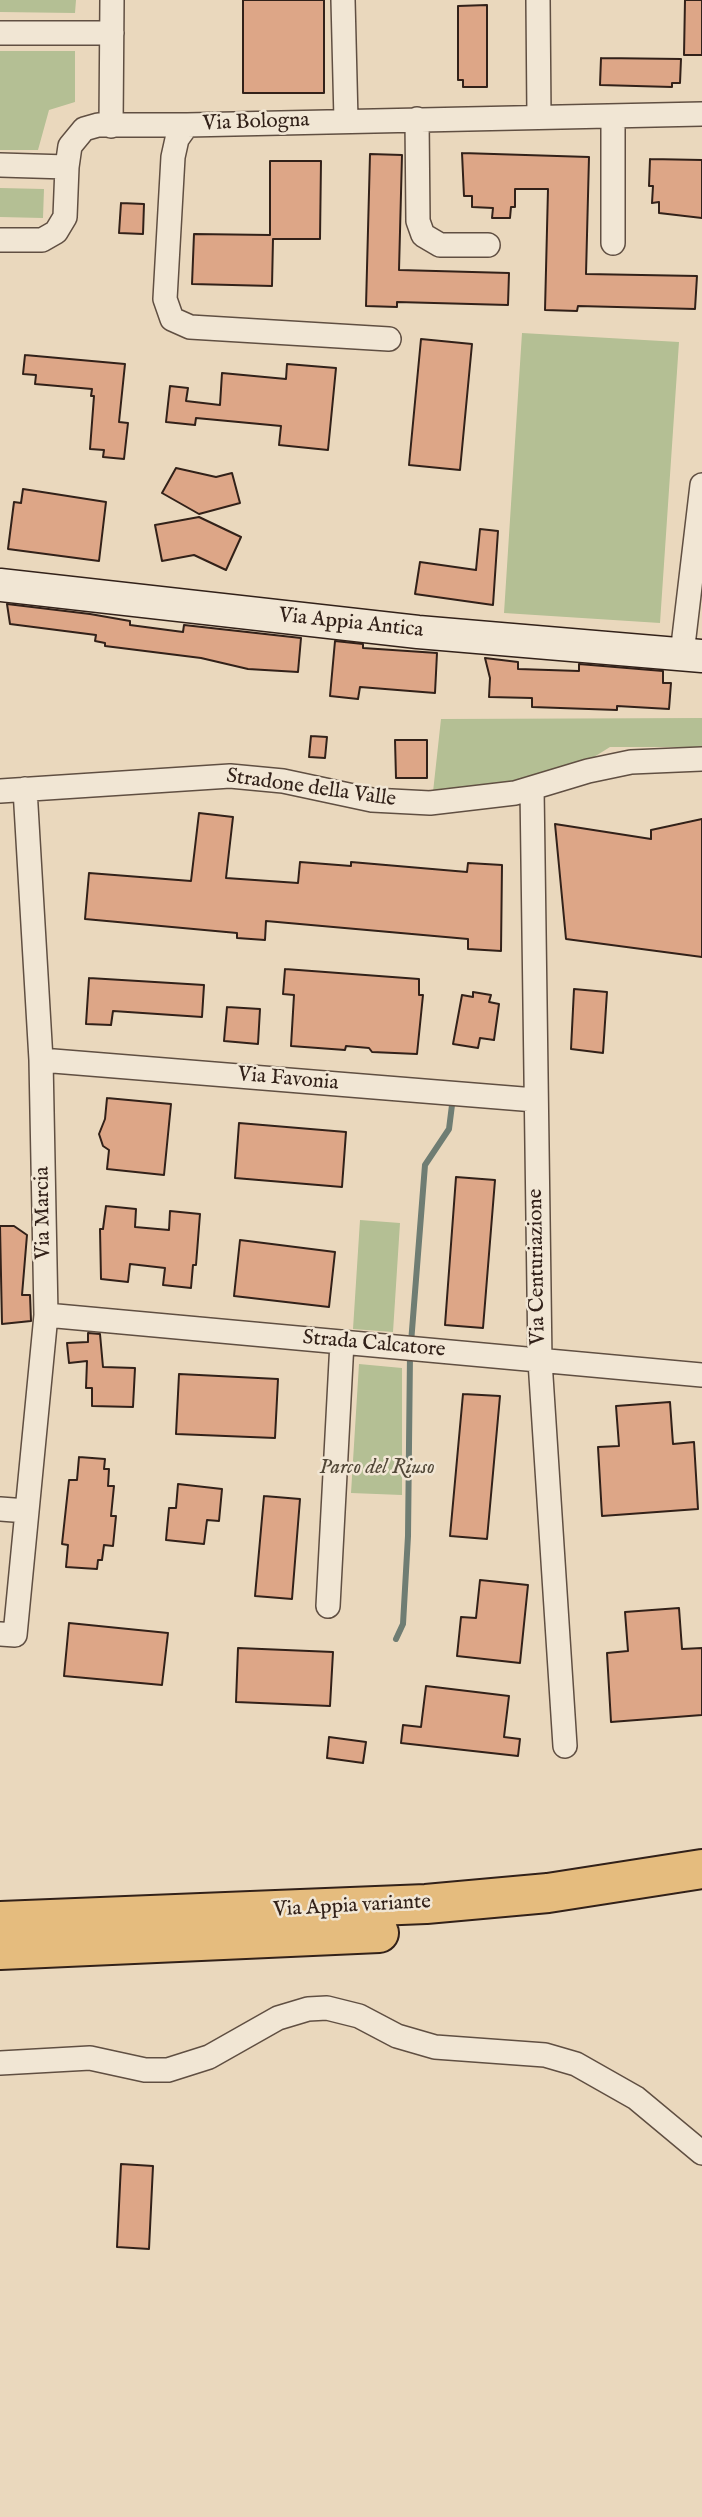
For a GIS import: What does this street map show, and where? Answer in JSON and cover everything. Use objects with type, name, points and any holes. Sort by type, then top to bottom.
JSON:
[{"type":"highway","name":"Via Appia variante","points":[[0,1950],[44,1934],[452,1902],[560,1891],[702,1869]]},
{"type":"highway","name":"Via Appia variante","points":[[0,1921],[44,1934],[467,1927],[702,1897]]},
{"type":"street","points":[[111,126],[113,0]]},
{"type":"street","points":[[342,0],[346,120]]},
{"type":"street","points":[[538,0],[539,117]]},
{"type":"street","points":[[0,33],[112,33]]},
{"type":"street","name":"Via Bologna","points":[[389,339],[190,327],[172,318],[165,299],[173,157],[177,139],[187,125],[702,114]]},
{"type":"street","points":[[612,116],[613,243]]},
{"type":"street","points":[[417,119],[418,221],[423,234],[427,240],[440,245],[488,245]]},
{"type":"street","points":[[0,240],[42,240],[55,232],[65,217],[70,146],[78,132],[91,127],[187,125]]},
{"type":"street","points":[[0,165],[67,167]]},
{"type":"street","points":[[692,655],[702,485]]},
{"type":"street","name":"Via Appia Antica","points":[[0,585],[418,632],[692,655]]},
{"type":"street","name":"Stradone della Valle","points":[[0,791],[230,776],[283,781],[372,800],[422,803],[481,799],[618,764],[702,760]]},
{"type":"street","name":"Via Centuriazione","points":[[532,788],[534,1100],[540,1361],[565,1746]]},
{"type":"street","name":"Via Marcia","points":[[7,1635],[27,1511],[46,1315],[41,1060],[25,789]]},
{"type":"street","name":"Via Favonia","points":[[41,1060],[534,1100]]},
{"type":"street","name":"Strada Calcatore","points":[[46,1315],[702,1375]]},
{"type":"street","points":[[328,1606],[342,1342]]},
{"type":"street","points":[[0,1509],[27,1511]]},
{"type":"street","points":[[0,2063],[90,2058],[145,2070],[167,2070],[209,2057],[278,2018],[299,2011],[327,2008],[359,2016],[397,2036],[435,2047],[545,2055],[576,2064],[636,2098],[702,2153]]},
{"type":"green space","points":[[0,0],[76,0],[75,13],[0,12]]},
{"type":"green space","points":[[0,51],[75,51],[75,102],[49,110],[38,150],[0,150]]},
{"type":"green space","points":[[0,188],[44,189],[43,218],[0,217]]},
{"type":"green space","points":[[522,333],[679,342],[660,623],[504,613]]},
{"type":"green space","points":[[702,718],[702,747],[610,747],[586,762],[530,781],[433,792],[441,719]]},
{"type":"green space","points":[[360,1220],[400,1223],[393,1332],[353,1329]]},
{"type":"green space","name":"Parco del Riuso","points":[[359,1364],[402,1368],[402,1495],[351,1493]]},
{"type":"building","points":[[243,0],[324,0],[324,93],[243,93]]},
{"type":"building","points":[[685,0],[702,0],[702,55],[684,55]]},
{"type":"building","points":[[487,5],[487,87],[463,87],[463,80],[458,80],[458,6]]},
{"type":"building","points":[[601,58],[681,59],[680,83],[672,83],[672,87],[600,85]]},
{"type":"building","points":[[462,153],[589,157],[586,274],[697,276],[695,309],[578,306],[577,311],[545,310],[548,189],[515,189],[515,207],[511,207],[510,218],[492,218],[493,208],[472,207],[472,196],[464,196]]},
{"type":"building","points":[[370,154],[402,155],[399,270],[509,273],[508,305],[397,302],[397,307],[366,306]]},
{"type":"building","points":[[650,159],[702,160],[702,218],[659,213],[659,202],[652,203],[653,186],[649,186]]},
{"type":"building","points":[[270,161],[321,161],[320,239],[273,239],[272,286],[192,284],[194,234],[270,235]]},
{"type":"building","points":[[121,203],[144,204],[143,234],[119,233]]},
{"type":"building","points":[[421,339],[472,344],[460,470],[409,465]]},
{"type":"building","points":[[25,355],[125,364],[119,422],[128,423],[124,459],[103,457],[104,450],[90,449],[94,396],[91,396],[92,389],[35,384],[36,375],[23,374]]},
{"type":"building","points":[[287,364],[336,368],[328,450],[279,445],[281,426],[196,418],[195,425],[166,422],[170,386],[188,388],[186,401],[220,405],[222,373],[286,379]]},
{"type":"building","points":[[176,468],[216,477],[232,473],[240,503],[199,514],[162,493]]},
{"type":"building","points":[[23,489],[106,502],[99,561],[8,549],[14,502],[21,503]]},
{"type":"building","points":[[199,517],[241,537],[226,570],[194,555],[162,561],[155,525]]},
{"type":"building","points":[[480,529],[498,531],[493,605],[415,594],[420,562],[476,570]]},
{"type":"building","points":[[7,604],[90,614],[130,621],[130,625],[183,632],[184,625],[301,638],[298,672],[248,669],[201,658],[105,646],[105,643],[95,641],[96,635],[10,624]]},
{"type":"building","points":[[335,641],[363,644],[363,648],[437,653],[435,693],[360,687],[358,699],[330,696]]},
{"type":"building","points":[[485,658],[518,662],[518,669],[579,671],[579,664],[663,671],[663,683],[671,683],[669,709],[617,706],[617,710],[532,707],[532,698],[489,697],[490,678]]},
{"type":"building","points":[[311,736],[327,737],[325,758],[309,757]]},
{"type":"building","points":[[395,740],[427,740],[427,778],[396,778]]},
{"type":"building","points":[[199,813],[233,817],[226,878],[298,883],[300,862],[351,866],[351,862],[467,872],[468,863],[502,865],[501,951],[468,949],[468,939],[266,921],[265,940],[237,938],[237,933],[85,919],[89,873],[191,881]]},
{"type":"building","points":[[702,819],[702,957],[566,939],[555,824],[651,839],[651,830]]},
{"type":"building","points":[[285,969],[419,979],[419,995],[423,995],[417,1054],[372,1052],[369,1048],[346,1046],[345,1050],[291,1046],[294,995],[283,994]]},
{"type":"building","points":[[89,978],[204,985],[202,1017],[113,1011],[111,1025],[86,1024]]},
{"type":"building","points":[[574,989],[607,992],[603,1053],[571,1049]]},
{"type":"building","points":[[473,992],[491,995],[489,1002],[499,1004],[494,1040],[480,1038],[478,1048],[453,1044],[462,995],[473,997]]},
{"type":"building","points":[[227,1007],[260,1009],[258,1044],[224,1041]]},
{"type":"building","points":[[107,1098],[171,1104],[164,1175],[107,1169],[109,1150],[103,1146],[99,1134],[105,1119]]},
{"type":"building","points":[[239,1123],[346,1132],[342,1187],[235,1178]]},
{"type":"building","points":[[456,1177],[495,1180],[483,1328],[445,1325]]},
{"type":"building","points":[[106,1206],[136,1209],[135,1227],[169,1230],[170,1211],[200,1214],[196,1265],[193,1265],[191,1288],[163,1285],[165,1268],[130,1264],[128,1282],[101,1279],[100,1229],[103,1229]]},
{"type":"building","points":[[0,1226],[14,1226],[27,1235],[22,1295],[30,1295],[31,1321],[2,1324]]},
{"type":"building","points":[[240,1240],[335,1252],[329,1307],[234,1296]]},
{"type":"building","points":[[88,1333],[100,1334],[103,1367],[135,1368],[133,1407],[92,1406],[92,1388],[86,1388],[87,1361],[69,1363],[67,1343],[88,1342]]},
{"type":"building","points":[[179,1374],[278,1379],[275,1438],[176,1434]]},
{"type":"building","points":[[463,1394],[500,1396],[487,1539],[450,1536]]},
{"type":"building","points":[[670,1402],[673,1444],[694,1442],[698,1509],[602,1516],[598,1447],[619,1446],[616,1406]]},
{"type":"building","points":[[79,1457],[105,1459],[104,1469],[109,1469],[108,1486],[114,1486],[111,1516],[116,1516],[113,1546],[104,1545],[102,1560],[98,1560],[97,1569],[66,1567],[68,1545],[62,1544],[69,1480],[77,1480]]},
{"type":"building","points":[[178,1484],[222,1489],[219,1521],[207,1520],[204,1544],[166,1540],[169,1508],[176,1508]]},
{"type":"building","points":[[264,1496],[300,1499],[292,1599],[255,1596]]},
{"type":"building","points":[[480,1580],[528,1585],[520,1663],[457,1656],[461,1617],[476,1618]]},
{"type":"building","points":[[679,1608],[682,1649],[702,1648],[702,1715],[611,1722],[607,1653],[628,1651],[625,1612]]},
{"type":"building","points":[[69,1623],[168,1633],[162,1685],[64,1676]]},
{"type":"building","points":[[238,1648],[333,1652],[330,1706],[236,1702]]},
{"type":"building","points":[[426,1686],[509,1696],[504,1737],[520,1739],[518,1756],[401,1743],[403,1725],[421,1727]]},
{"type":"building","points":[[329,1737],[366,1742],[363,1763],[327,1758]]},
{"type":"building","points":[[121,2164],[153,2166],[149,2249],[117,2247]]},
{"type":"waterway","points":[[411,1343],[425,1165],[449,1129],[452,1105]]},
{"type":"waterway","points":[[396,1639],[403,1624],[408,1536],[410,1354]]}]
